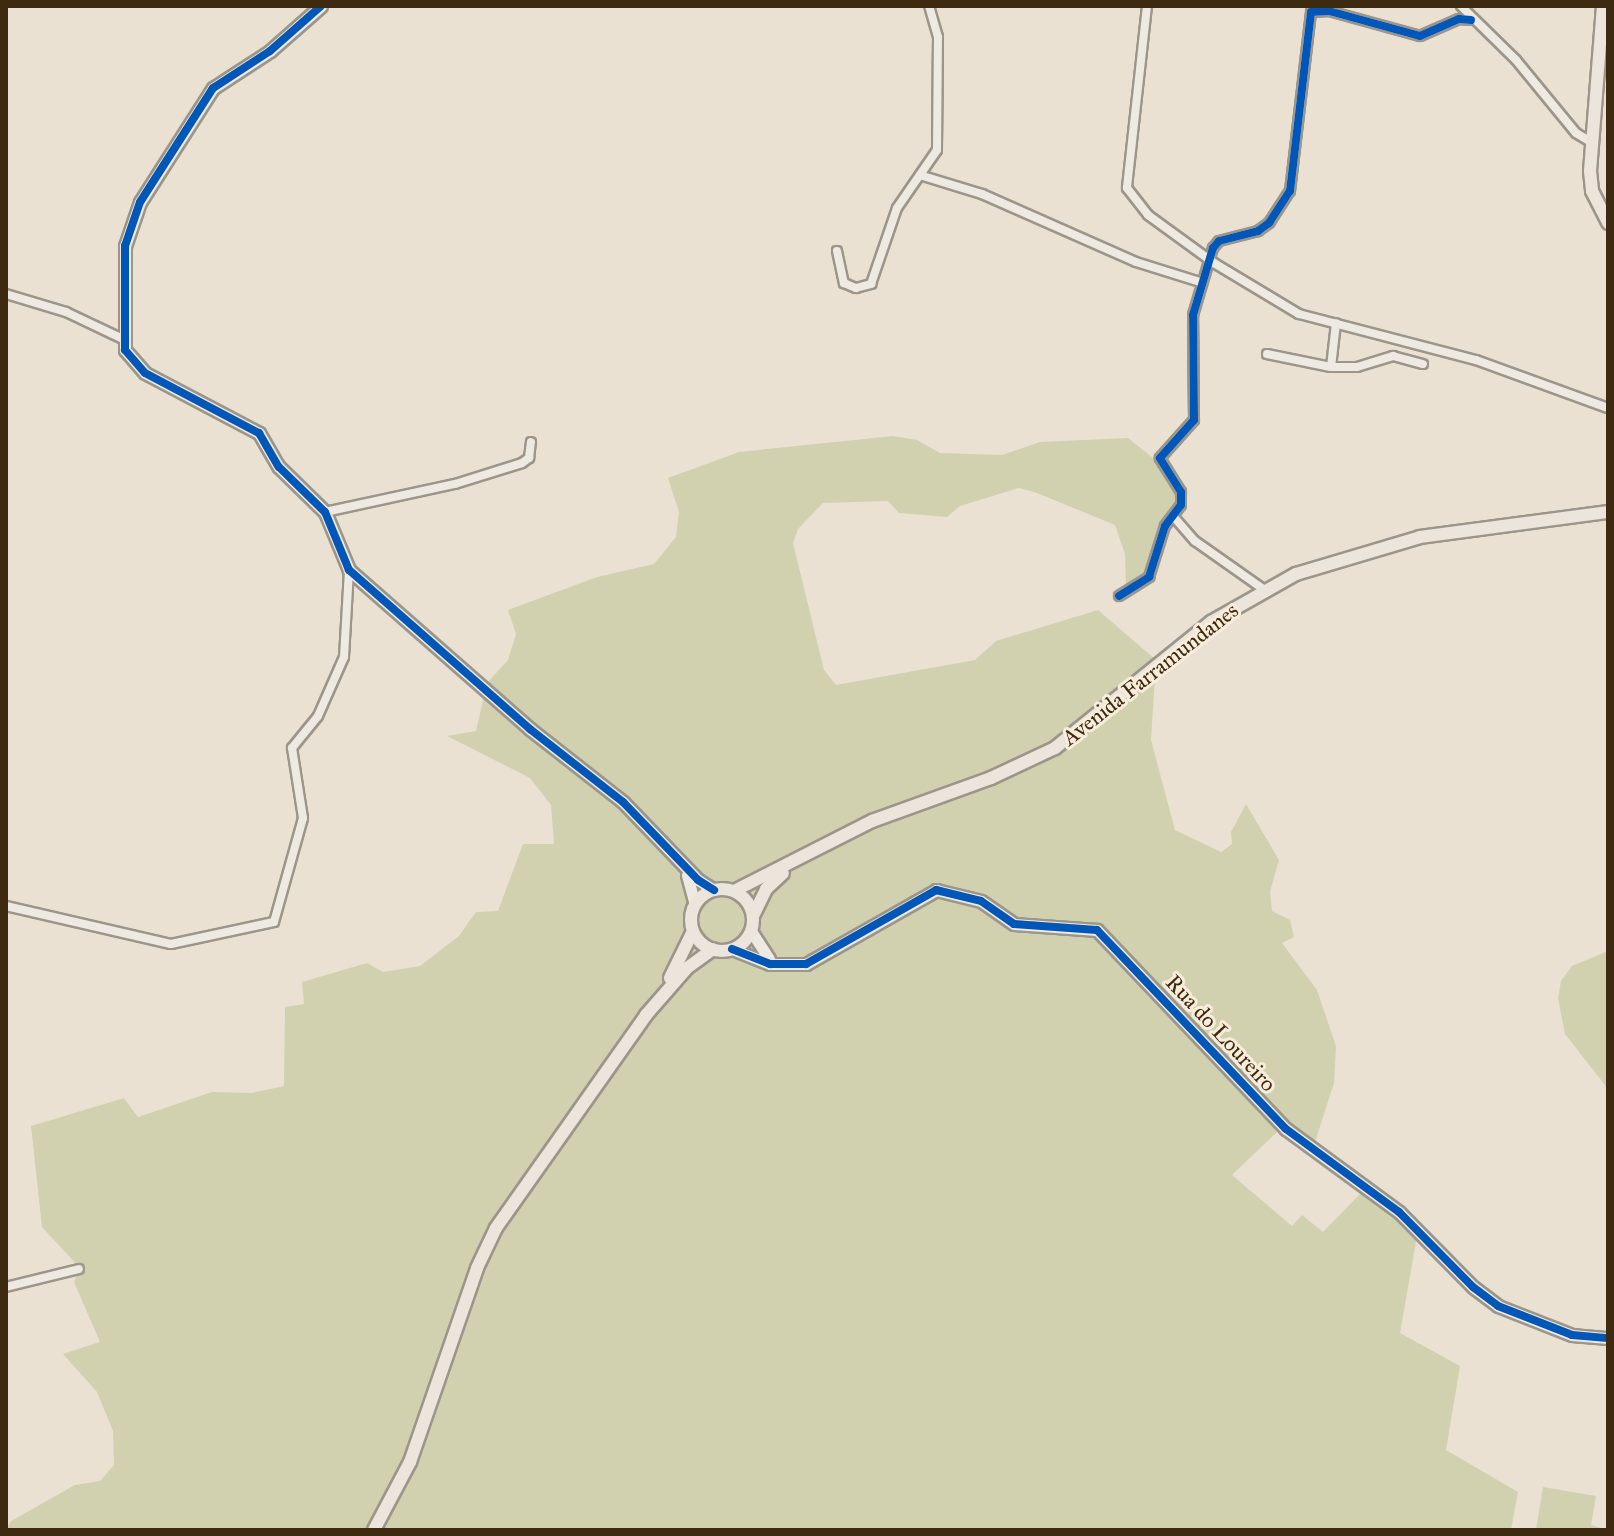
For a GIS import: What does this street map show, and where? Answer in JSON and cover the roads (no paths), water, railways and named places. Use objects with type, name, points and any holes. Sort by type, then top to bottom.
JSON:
[{"type":"main road","points":[[1603,6],[1591,142],[1592,191],[1608,223]]},
{"type":"main road","name":"Avenida Farramundanes","points":[[797,860],[872,821],[991,778],[1055,748],[1211,622],[1263,589],[1374,546],[1608,512]]},
{"type":"main road","points":[[374,1530],[410,1462],[462,1310],[496,1228],[646,1015],[693,931],[695,904],[714,890],[734,891],[797,860]]},
{"type":"main road","points":[[646,1015],[687,968],[713,949],[732,949],[751,931],[753,917],[766,889],[797,860]]},
{"type":"main road","points":[[734,891],[747,901],[753,917]]},
{"type":"main road","points":[[693,931],[713,949]]},
{"type":"street","points":[[6,906],[171,944],[274,922],[303,818],[292,748],[318,716],[344,657],[349,570],[325,512],[279,467],[259,433],[145,373],[125,350],[125,246],[140,202],[213,88],[270,51],[321,6]]},
{"type":"street","points":[[837,251],[844,283],[856,288],[871,284],[897,208],[923,176],[937,150],[938,37],[929,6]]},
{"type":"street","points":[[1147,6],[1127,188],[1148,215],[1209,259],[1299,314],[1392,336],[1536,378],[1608,408]]},
{"type":"street","points":[[1461,6],[1471,20],[1591,142]]},
{"type":"street","points":[[1119,596],[1149,577],[1165,526],[1181,505],[1181,492],[1160,458],[1194,420],[1193,328],[1200,282],[1209,259],[1219,241],[1258,231],[1286,204],[1297,159],[1311,12],[1329,11],[1420,36],[1459,19],[1471,20]]},
{"type":"street","points":[[923,176],[982,194],[1136,262],[1200,282]]},
{"type":"street","points":[[6,294],[66,312],[125,340]]},
{"type":"street","points":[[1331,367],[1336,323]]},
{"type":"street","points":[[1387,357],[1392,336]]},
{"type":"street","points":[[1267,354],[1331,367],[1357,367],[1387,357],[1423,364]]},
{"type":"street","points":[[325,512],[455,484],[522,463],[529,458],[531,442]]},
{"type":"street","points":[[1173,516],[1195,541],[1263,589]]},
{"type":"street","points":[[349,570],[530,729],[623,802],[681,864],[714,890]]},
{"type":"street","points":[[681,864],[693,885],[695,904]]},
{"type":"street","name":"Rua do Loureiro","points":[[780,965],[813,960],[936,890],[953,890],[981,901],[1014,924],[1097,930],[1286,1129],[1399,1212],[1473,1287],[1498,1306],[1572,1335],[1608,1338]]},
{"type":"street","points":[[751,931],[759,950],[780,965]]},
{"type":"street","points":[[732,949],[780,965]]},
{"type":"street","points":[[6,1287],[79,1269]]}]
